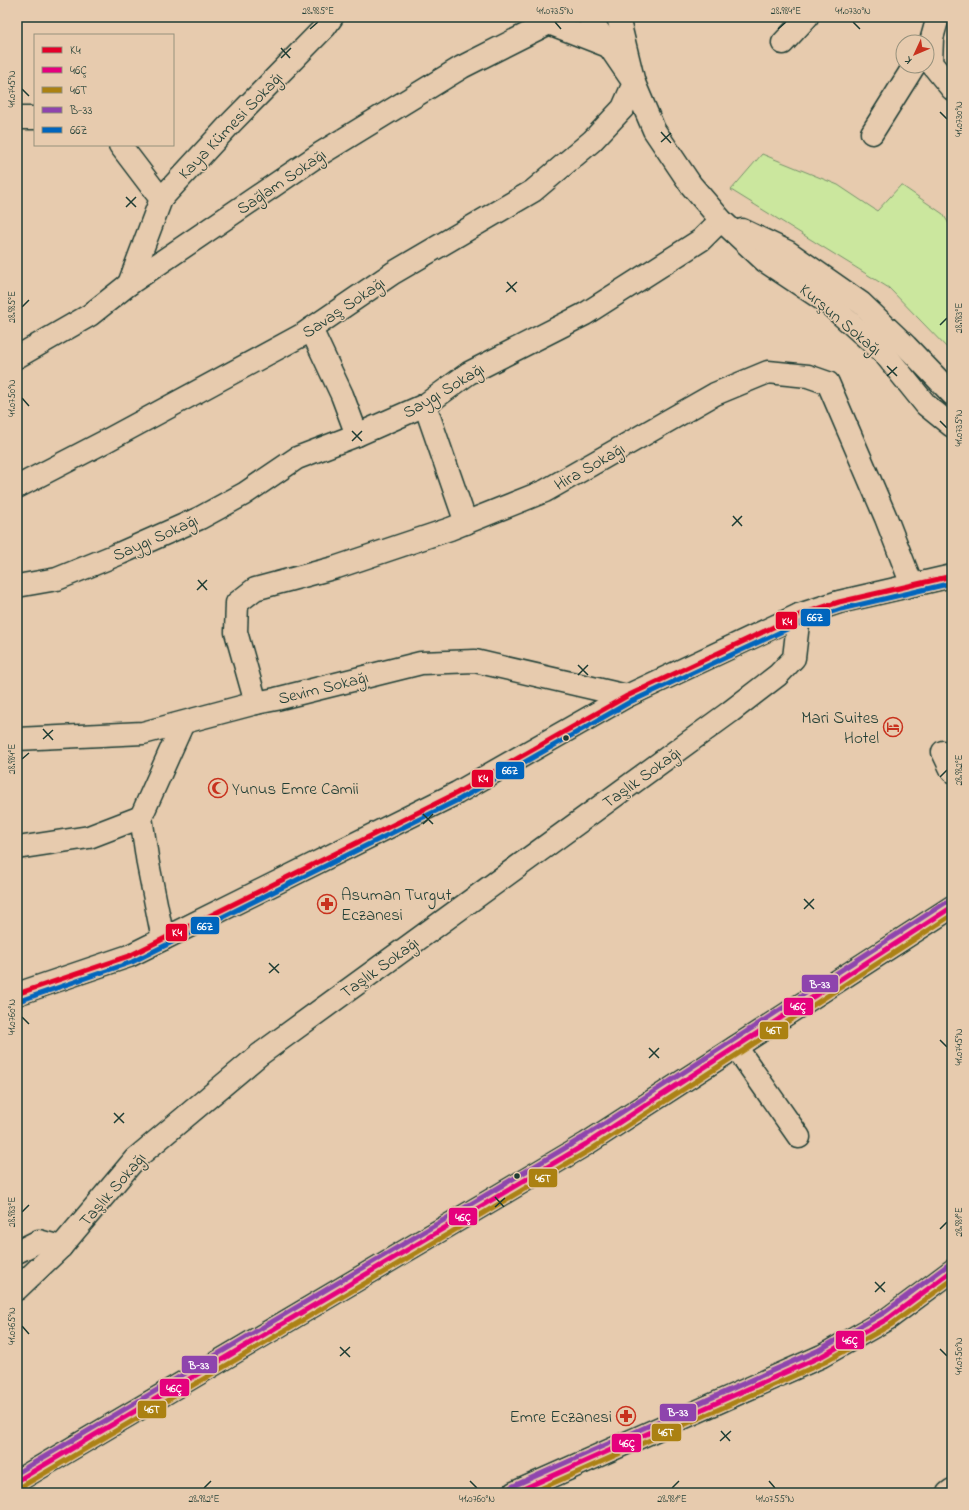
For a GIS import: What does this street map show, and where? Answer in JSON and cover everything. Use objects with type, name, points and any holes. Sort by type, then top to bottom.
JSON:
[{"type":"street","name":"Kaya Kümesi Sokağı","points":[[161,199],[231,123],[325,27],[332,17]]},
{"type":"street","points":[[590,17],[634,83]]},
{"type":"street","name":"Kurşun Sokağı","points":[[618,17],[634,83],[654,130],[691,185],[721,220],[765,261],[828,303],[884,353],[926,405],[952,426]]},
{"type":"street","points":[[783,44],[807,17]]},
{"type":"street","points":[[932,34],[938,17]]},
{"type":"street","points":[[551,20],[608,46]]},
{"type":"street","name":"Sağlam Sokağı","points":[[17,357],[90,315],[129,284],[327,150],[462,66],[551,20]]},
{"type":"street","points":[[935,68],[952,89]]},
{"type":"street","points":[[872,133],[909,74]]},
{"type":"street","name":"Savaş Sokağı","points":[[17,487],[111,439],[311,329],[393,273],[533,191],[592,141],[623,108],[634,83]]},
{"type":"street","points":[[17,118],[34,118]]},
{"type":"street","points":[[121,146],[161,199],[129,284]]},
{"type":"street","name":"Kurşun Sokağı","points":[[721,220],[788,252],[861,303],[906,346],[952,394]]},
{"type":"street","name":"Saygı Sokağı","points":[[17,586],[58,579],[128,550],[200,518],[238,498],[297,458],[357,435],[425,405],[469,373],[585,314],[701,240],[721,220]]},
{"type":"street","points":[[311,329],[342,395],[357,435]]},
{"type":"street","name":"Hira Sokağı","points":[[256,702],[236,632],[237,603],[255,589],[338,567],[466,523],[545,491],[716,394],[768,372],[808,376],[828,383],[886,518],[912,585]]},
{"type":"street","points":[[425,405],[466,523]]},
{"type":"street","points":[[17,994],[129,956],[457,793],[627,696],[798,615],[839,602],[952,576]]},
{"type":"street","name":"Taşlık Sokağı","points":[[22,1281],[61,1247],[135,1159],[259,1055],[724,717],[778,675],[794,658],[798,615]]},
{"type":"street","name":"Sevim Sokağı","points":[[17,739],[143,733],[184,723],[256,702],[276,699],[421,663],[475,660],[531,675],[627,696]]},
{"type":"street","points":[[163,939],[148,864],[141,817],[184,723]]},
{"type":"street","points":[[17,848],[89,837],[141,817]]},
{"type":"street","points":[[17,1481],[586,1144],[952,906]]},
{"type":"street","points":[[736,1047],[798,1137]]},
{"type":"street","points":[[17,1252],[39,1241],[61,1247]]},
{"type":"street","points":[[514,1493],[822,1356],[889,1318],[952,1271]]},
{"type":"street","points":[[948,1493],[952,1490]]},
{"type":"green space","points":[[762,154],[838,185],[877,211],[901,185],[943,214],[952,229],[952,353],[889,288],[731,190]]},
{"type":"transit line","name":"K4","points":[[17,994],[129,956],[457,793],[627,696],[799,615],[839,602],[952,576]]},
{"type":"transit line","name":"66Z","points":[[19,1001],[132,962],[460,799],[630,702],[802,622],[841,609],[952,583]]},
{"type":"transit line","name":"B-33","points":[[17,1473],[582,1138],[948,901]]},
{"type":"transit line","name":"46Ç","points":[[17,1481],[586,1144],[952,907]]},
{"type":"transit line","name":"46T","points":[[21,1487],[590,1150],[952,915]]},
{"type":"transit line","name":"B-33","points":[[511,1487],[819,1350],[885,1312],[948,1265]]},
{"type":"transit line","name":"46Ç","points":[[514,1493],[822,1356],[889,1318],[952,1271]]},
{"type":"transit line","name":"46T","points":[[531,1493],[825,1362],[892,1324],[952,1280]]},
{"type":"place","name":"Mari Suites Hotel","points":[[893,727]]},
{"type":"place","name":"Yunus Emre Camii","points":[[218,788]]},
{"type":"place","name":"Asuman Turgut Eczanesi","points":[[327,904]]},
{"type":"place","name":"Emre Eczanesi","points":[[626,1416]]}]
